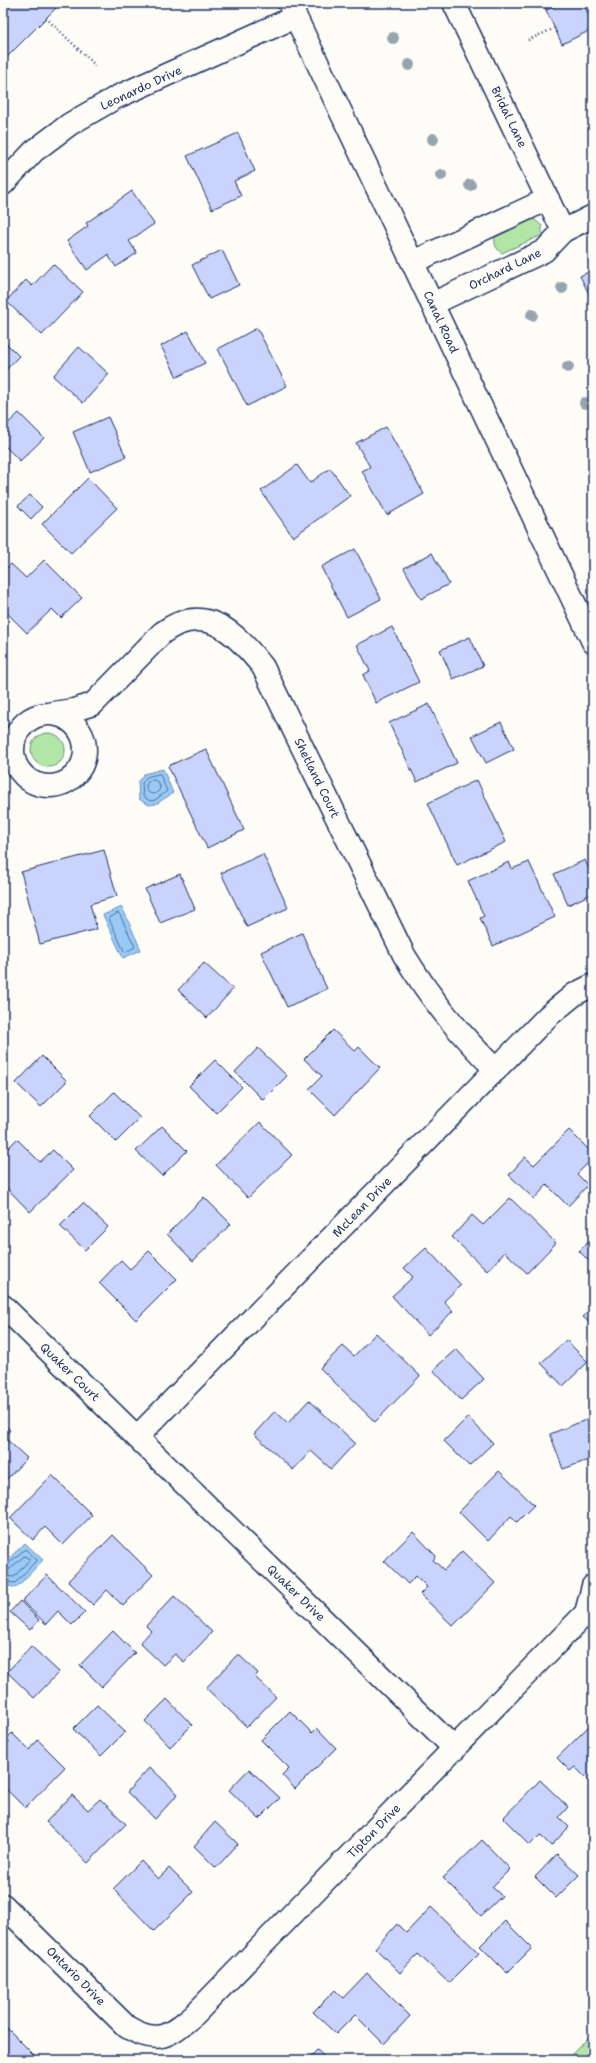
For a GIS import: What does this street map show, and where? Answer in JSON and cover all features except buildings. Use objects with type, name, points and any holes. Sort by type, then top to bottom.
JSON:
[{"type":"street","name":"Bridal Lane","points":[[454,3],[563,231]]},
{"type":"street","name":"Leonardo Drive","points":[[3,184],[34,151],[70,124],[117,97],[292,10]]},
{"type":"street","name":"Canal Road","points":[[292,10],[593,642]]},
{"type":"street","points":[[413,262],[548,199]]},
{"type":"street","name":"Orchard Lane","points":[[432,304],[544,250],[563,231],[593,216]]},
{"type":"street","name":"Shetland Court","points":[[93,704],[74,710],[42,714],[30,718],[21,727],[14,738],[13,750],[15,763],[21,774],[31,782],[43,786],[56,786],[67,782],[76,775],[82,766],[86,754],[85,743],[87,723],[93,704],[162,633],[173,624],[186,620],[201,620],[219,624],[233,634],[262,667],[404,955],[424,987],[453,1026],[496,1070]]},
{"type":"street","points":[[53,713],[74,723],[81,732],[85,743]]},
{"type":"street","name":"McLean Drive","points":[[137,1437],[548,1016],[576,994],[593,985]]},
{"type":"street","name":"Quaker Court","points":[[3,1306],[137,1437]]},
{"type":"street","name":"Quaker Drive","points":[[137,1437],[455,1749]]},
{"type":"street","name":"Tipton Drive","points":[[154,2037],[169,2034],[195,2014],[590,1612],[593,1586]]},
{"type":"street","name":"Ontario Drive","points":[[3,1905],[127,2027],[140,2035],[154,2037]]},
{"type":"path","points":[[512,6],[518,3]]},
{"type":"path","points":[[46,18],[94,64],[96,68]]},
{"type":"path","points":[[528,40],[555,28]]},
{"type":"green space","points":[[534,219],[542,226],[542,235],[502,253],[498,250],[495,244],[495,237]]},
{"type":"green space","points":[[48,733],[54,734],[60,738],[64,744],[64,756],[60,762],[54,766],[48,767],[42,766],[36,762],[32,756],[31,750],[32,744],[36,738],[42,734]]},
{"type":"green space","points":[[593,2033],[593,2060],[566,2060]]},
{"type":"water","points":[[163,769],[173,793],[156,804],[149,805],[139,799],[138,782],[144,774]]},
{"type":"water","points":[[122,907],[141,950],[123,958],[103,915]]},
{"type":"water","points":[[25,1543],[43,1560],[16,1588],[3,1584],[3,1564]]}]
